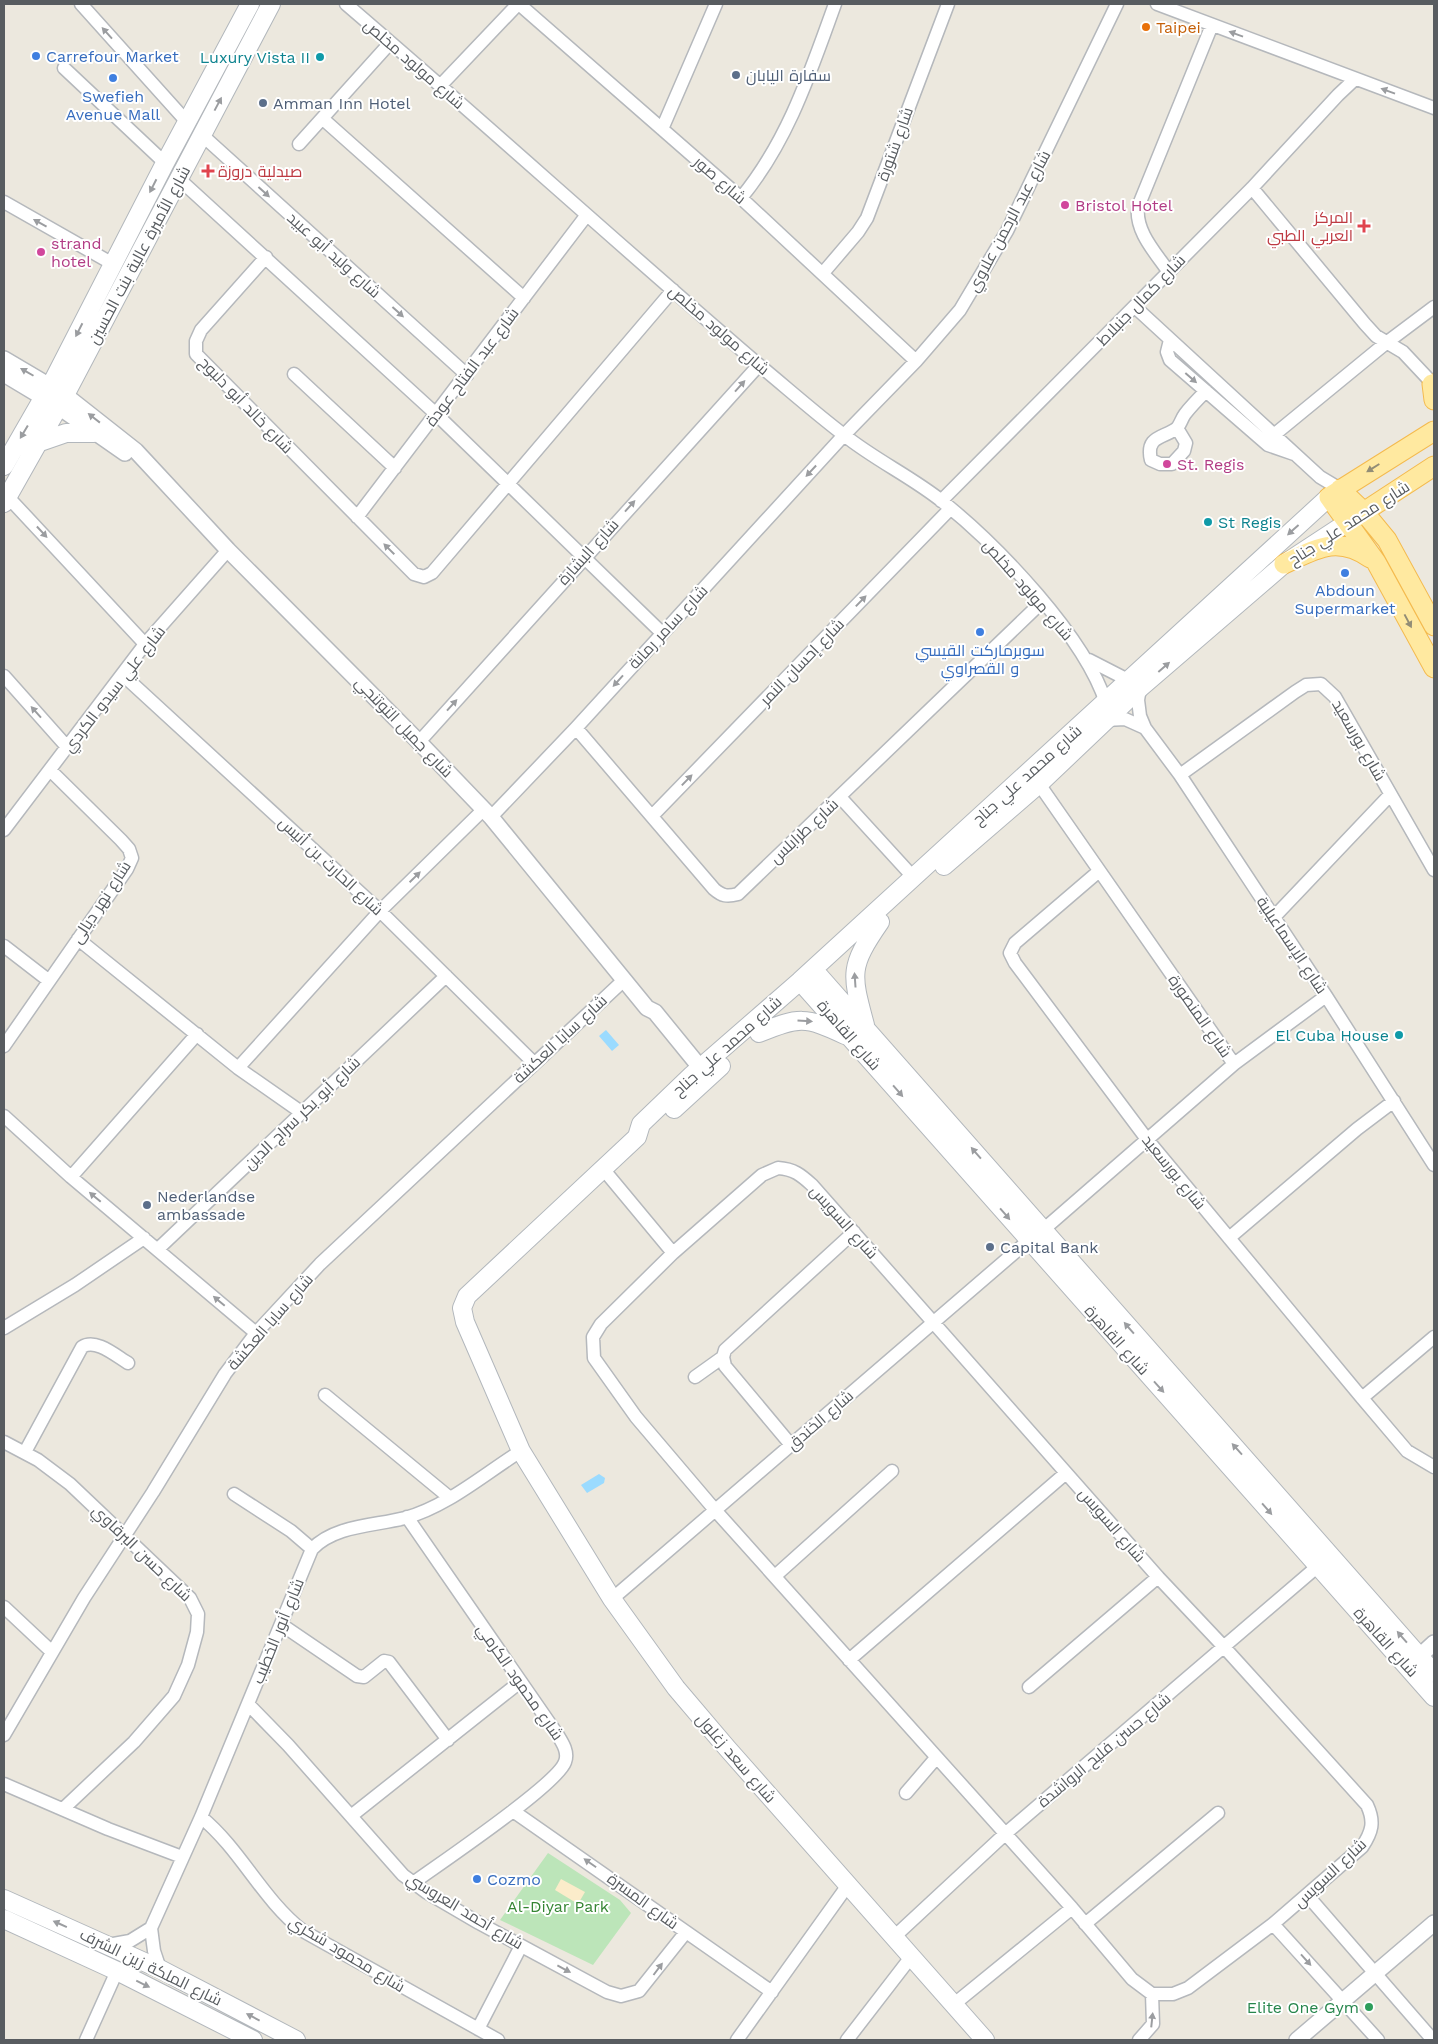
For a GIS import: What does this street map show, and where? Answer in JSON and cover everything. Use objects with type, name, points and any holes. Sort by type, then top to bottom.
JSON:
[{"type":"main road","name":"شارع الأميرة عالية بنت الحسين","points":[[6,500],[40,442],[55,396],[113,264],[250,4]]},
{"type":"main road","name":"شارع الأميرة عالية بنت الحسين","points":[[4,466],[55,396],[179,179],[271,4]]},
{"type":"main road","name":"شارع محمد علي جناح","points":[[521,1451],[465,1322],[462,1308],[467,1296],[604,1170],[637,1137],[650,1133],[700,1076],[810,979],[880,922],[1039,784],[1134,684],[1335,493],[1434,431]]},
{"type":"main road","points":[[40,442],[66,433],[94,432]]},
{"type":"main road","name":"شارع محمد علي جناح","points":[[1134,684],[1284,564],[1434,466]]},
{"type":"main road","points":[[1389,545],[1384,524],[1385,517],[1396,497],[1410,483]]},
{"type":"main road","points":[[1335,493],[1364,512],[1389,545],[1434,626]]},
{"type":"main road","points":[[1335,493],[1348,522],[1376,562],[1434,668]]},
{"type":"main road","points":[[1284,564],[1317,548],[1329,545],[1350,547],[1376,562]]},
{"type":"main road","name":"شارع محمد علي جناح","points":[[700,1076],[759,1033],[810,979],[914,878],[1106,712]]},
{"type":"main road","points":[[866,1027],[855,989],[854,970],[862,948],[880,922]]},
{"type":"main road","name":"شارع القاهرة","points":[[810,979],[866,1027],[1043,1230],[1413,1661],[1434,1697]]},
{"type":"main road","name":"شارع القاهرة","points":[[810,979],[853,1039],[1028,1241],[1318,1566],[1413,1661],[1434,1673]]},
{"type":"main road","points":[[759,1033],[788,1022],[802,1020],[818,1022],[853,1039]]},
{"type":"main road","name":"شارع سعد زغلول","points":[[521,1451],[612,1599],[676,1688],[984,2040]]},
{"type":"main road","name":"شارع الملكة زين الشرف","points":[[4,1899],[160,1969],[296,2040]]},
{"type":"main road","name":"شارع الملكة زين الشرف","points":[[4,1919],[117,1971],[242,2038]]},
{"type":"street","points":[[81,4],[187,122]]},
{"type":"street","name":"شارع مولود مخلص","points":[[348,4],[586,216],[759,365],[844,435],[946,505],[1002,557],[1042,601],[1086,659],[1102,688],[1106,712]]},
{"type":"street","points":[[440,86],[519,4]]},
{"type":"street","name":"شارع صور","points":[[519,4],[741,198],[916,361]]},
{"type":"street","points":[[662,129],[716,4]]},
{"type":"street","points":[[741,198],[766,164],[787,128],[804,89],[835,4]]},
{"type":"street","name":"شارع شتورة","points":[[823,273],[858,232],[867,218],[948,4]]},
{"type":"street","name":"شارع عبد الرحمن علاوي","points":[[844,435],[916,361],[960,310],[1007,231],[1117,4]]},
{"type":"street","points":[[1157,4],[1434,108]]},
{"type":"street","points":[[1168,271],[1151,247],[1139,223],[1138,207],[1212,25]]},
{"type":"street","points":[[299,144],[390,43]]},
{"type":"street","points":[[64,68],[165,163]]},
{"type":"street","points":[[1338,95],[1341,74]]},
{"type":"street","name":"شارع كمال جنبلاط","points":[[946,505],[1168,271],[1252,188],[1355,79]]},
{"type":"street","points":[[323,119],[524,298]]},
{"type":"street","name":"شارع وليد أبو عبيد","points":[[202,135],[467,374]]},
{"type":"street","points":[[179,179],[436,414],[662,633]]},
{"type":"street","points":[[1252,188],[1376,336],[1403,352],[1434,390]]},
{"type":"street","points":[[4,202],[113,264]]},
{"type":"street","name":"شارع عبد الفتاح عودة","points":[[356,517],[396,468],[586,216]]},
{"type":"street","name":"شارع خالد أبو دلبوح","points":[[266,257],[201,330],[196,341],[196,354],[414,574],[424,577],[432,573],[673,290]]},
{"type":"street","points":[[1135,307],[1275,434],[1335,493]]},
{"type":"street","points":[[1275,434],[1386,342],[1434,307]]},
{"type":"street","points":[[1170,340],[1168,357],[1268,445],[1296,454]]},
{"type":"street","points":[[4,359],[55,396]]},
{"type":"street","name":"شارع البشارة","points":[[419,742],[759,365]]},
{"type":"street","points":[[4,374],[55,396]]},
{"type":"street","points":[[294,374],[396,468]]},
{"type":"street","points":[[1177,428],[1186,412],[1206,391]]},
{"type":"street","name":"شارع جميل التوتنجي","points":[[55,396],[94,432],[128,454],[145,460]]},
{"type":"street","name":"شارع جميل التوتنجي","points":[[55,396],[132,447],[228,550],[487,813],[647,1008],[655,1012],[700,1076]]},
{"type":"street","name":"شارع سامر رمانة","points":[[238,1068],[380,911],[576,728],[844,435]]},
{"type":"street","points":[[6,500],[146,644]]},
{"type":"street","name":"شارع إحسان النمر","points":[[652,815],[946,505]]},
{"type":"street","points":[[1376,562],[1389,545]]},
{"type":"street","name":"شارع علي سيدو الكردي","points":[[6,824],[51,771],[146,644],[228,550]]},
{"type":"street","name":"شارع طرابلس","points":[[576,728],[714,889],[720,894],[729,896],[738,894],[1042,601]]},
{"type":"street","name":"شارع مولود مخلص","points":[[1086,659],[1134,684]]},
{"type":"street","name":"شارع الحارث بن أنيس","points":[[123,675],[380,911],[534,1063]]},
{"type":"street","points":[[4,676],[68,748]]},
{"type":"street","name":"شارع بورسعيد","points":[[1180,775],[1296,692],[1314,683],[1329,689],[1335,697],[1434,870]]},
{"type":"street","name":"شارع الإسماعيلية","points":[[1134,684],[1140,716],[1145,728],[1180,775],[1274,917],[1434,1165]]},
{"type":"street","points":[[1106,712],[1145,728]]},
{"type":"street","name":"شارع نهر ديالى","points":[[4,1046],[48,980],[127,869],[132,858],[129,849],[121,840],[51,771]]},
{"type":"street","name":"شارع المنصورة","points":[[1039,784],[1098,872],[1234,1064],[1146,1138],[1043,1230]]},
{"type":"street","points":[[1274,917],[1390,795]]},
{"type":"street","points":[[840,796],[914,878]]},
{"type":"street","name":"شارع بورسعيد","points":[[1098,872],[1015,943],[1010,953],[1015,963],[1146,1138],[1362,1398],[1407,1451],[1434,1467]]},
{"type":"street","points":[[78,939],[238,1068],[301,1112]]},
{"type":"street","points":[[4,946],[48,980]]},
{"type":"street","name":"شارع أبو بكر سراج الدين","points":[[158,1249],[446,976]]},
{"type":"street","name":"شارع سابا العكشة","points":[[4,1734],[52,1652],[225,1374],[256,1333],[320,1264],[624,980]]},
{"type":"street","points":[[1234,1064],[1326,996]]},
{"type":"street","points":[[71,1177],[197,1034]]},
{"type":"street","points":[[1229,1238],[1344,1140],[1394,1101]]},
{"type":"street","points":[[4,1116],[71,1177],[256,1333]]},
{"type":"street","name":"شارع السويس","points":[[778,1168],[789,1169],[800,1174],[854,1232],[932,1324],[1158,1577],[1367,1805],[1372,1816],[1372,1831],[1362,1847],[1273,1924],[1188,1988],[1173,1994],[1152,1994],[1132,1978],[1072,1908],[715,1510],[607,1379],[594,1358],[592,1350],[593,1337],[600,1324],[673,1253],[762,1175],[778,1168]]},
{"type":"street","points":[[604,1170],[673,1253]]},
{"type":"street","points":[[695,1377],[723,1357],[725,1350],[735,1340],[854,1232]]},
{"type":"street","points":[[4,1328],[75,1285],[144,1238]]},
{"type":"street","name":"شارع الخندق","points":[[612,1599],[1028,1241]]},
{"type":"street","points":[[25,1452],[82,1348],[88,1344],[95,1345],[128,1363]]},
{"type":"street","points":[[1362,1398],[1432,1345]]},
{"type":"street","points":[[723,1357],[730,1372],[791,1445]]},
{"type":"street","points":[[325,1395],[450,1498]]},
{"type":"street","name":"شارع حسن البرقاوي","points":[[4,1442],[25,1452],[70,1484],[190,1598],[196,1607],[198,1622],[195,1643],[183,1679],[167,1706],[134,1742],[63,1809]]},
{"type":"street","points":[[234,1494],[291,1531],[312,1549],[320,1541],[333,1534],[407,1517],[450,1498],[521,1451]]},
{"type":"street","points":[[775,1576],[892,1471]]},
{"type":"street","points":[[849,1660],[1066,1473]]},
{"type":"street","name":"شارع محمود الكرمي","points":[[407,1517],[557,1734],[564,1746],[566,1757],[560,1771],[513,1810],[413,1883]]},
{"type":"street","name":"شارع أنور الخطيب","points":[[151,1928],[201,1816],[312,1549]]},
{"type":"street","name":"شارع حسن فليح الرواشدة","points":[[894,1937],[1006,1834],[1318,1566]]},
{"type":"street","points":[[1029,1687],[1158,1577]]},
{"type":"street","points":[[4,1607],[52,1652]]},
{"type":"street","points":[[282,1625],[357,1676],[364,1676],[384,1662],[389,1662],[448,1740]]},
{"type":"street","points":[[1413,1661],[1434,1643]]},
{"type":"street","points":[[352,1816],[520,1682]]},
{"type":"street","name":"شارع أحمد العروسي","points":[[248,1704],[352,1816],[383,1854],[413,1883],[521,1946],[607,1992],[621,1996],[633,1994],[645,1985],[686,1932]]},
{"type":"street","points":[[906,1793],[936,1758]]},
{"type":"street","points":[[4,1784],[182,1857]]},
{"type":"street","name":"شارع المسرة","points":[[513,1810],[772,1992]]},
{"type":"street","points":[[1085,1924],[1218,1813]]},
{"type":"street","name":"شارع محمود شكري","points":[[201,1816],[231,1846],[280,1911],[303,1931],[498,2040]]},
{"type":"street","points":[[737,2040],[848,1885]]},
{"type":"street","points":[[1307,1895],[1433,2040]]},
{"type":"street","points":[[953,2005],[1072,1908]]},
{"type":"street","points":[[1297,2040],[1434,1923]]},
{"type":"street","points":[[1273,1924],[1378,2040]]},
{"type":"street","points":[[108,1945],[130,1941],[151,1928],[154,1951],[160,1969]]},
{"type":"street","points":[[478,2029],[521,1946]]},
{"type":"street","points":[[847,2040],[911,1958]]},
{"type":"street","points":[[86,2040],[117,1971]]},
{"type":"street","points":[[1139,2040],[1153,2024],[1152,1994]]},
{"type":"green space","name":"Al-Diyar Park","points":[[548,1853],[620,1900],[631,1913],[593,1965],[500,1920]]},
{"type":"sand","points":[[561,1879],[585,1892],[578,1904],[555,1890]]},
{"type":"water","points":[[606,1030],[619,1045],[612,1051],[599,1036]]},
{"type":"water","points":[[599,1474],[605,1478],[604,1483],[587,1493],[581,1485]]},
{"type":"place","name":"Taipei","points":[[1146,27]]},
{"type":"place","name":"Carrefour Market","points":[[36,56]]},
{"type":"place","name":"Luxury Vista II","points":[[320,57]]},
{"type":"place","name":"سفارة اليابان","points":[[736,75]]},
{"type":"place","name":"Swefieh Avenue Mall","points":[[113,78]]},
{"type":"place","name":"Amman Inn Hotel","points":[[263,103]]},
{"type":"place","name":"صيدلية دروزة","points":[[208,171]]},
{"type":"place","name":"Bristol Hotel","points":[[1065,205]]},
{"type":"place","name":"المركز العربي الطبي","points":[[1364,226]]},
{"type":"place","name":"strand hotel","points":[[41,252]]},
{"type":"place","name":"St. Regis","points":[[1167,464]]},
{"type":"place","name":"St Regis","points":[[1208,522]]},
{"type":"place","name":"Abdoun Supermarket","points":[[1345,573]]},
{"type":"place","name":"سوبرماركت القيسي و القصراوي","points":[[980,632]]},
{"type":"place","name":"El Cuba House","points":[[1399,1035]]},
{"type":"place","name":"Nederlandse ambassade","points":[[147,1205]]},
{"type":"place","name":"Capital Bank","points":[[990,1247]]},
{"type":"place","name":"Cozmo","points":[[477,1879]]},
{"type":"place","name":"Elite One Gym","points":[[1369,2007]]}]
